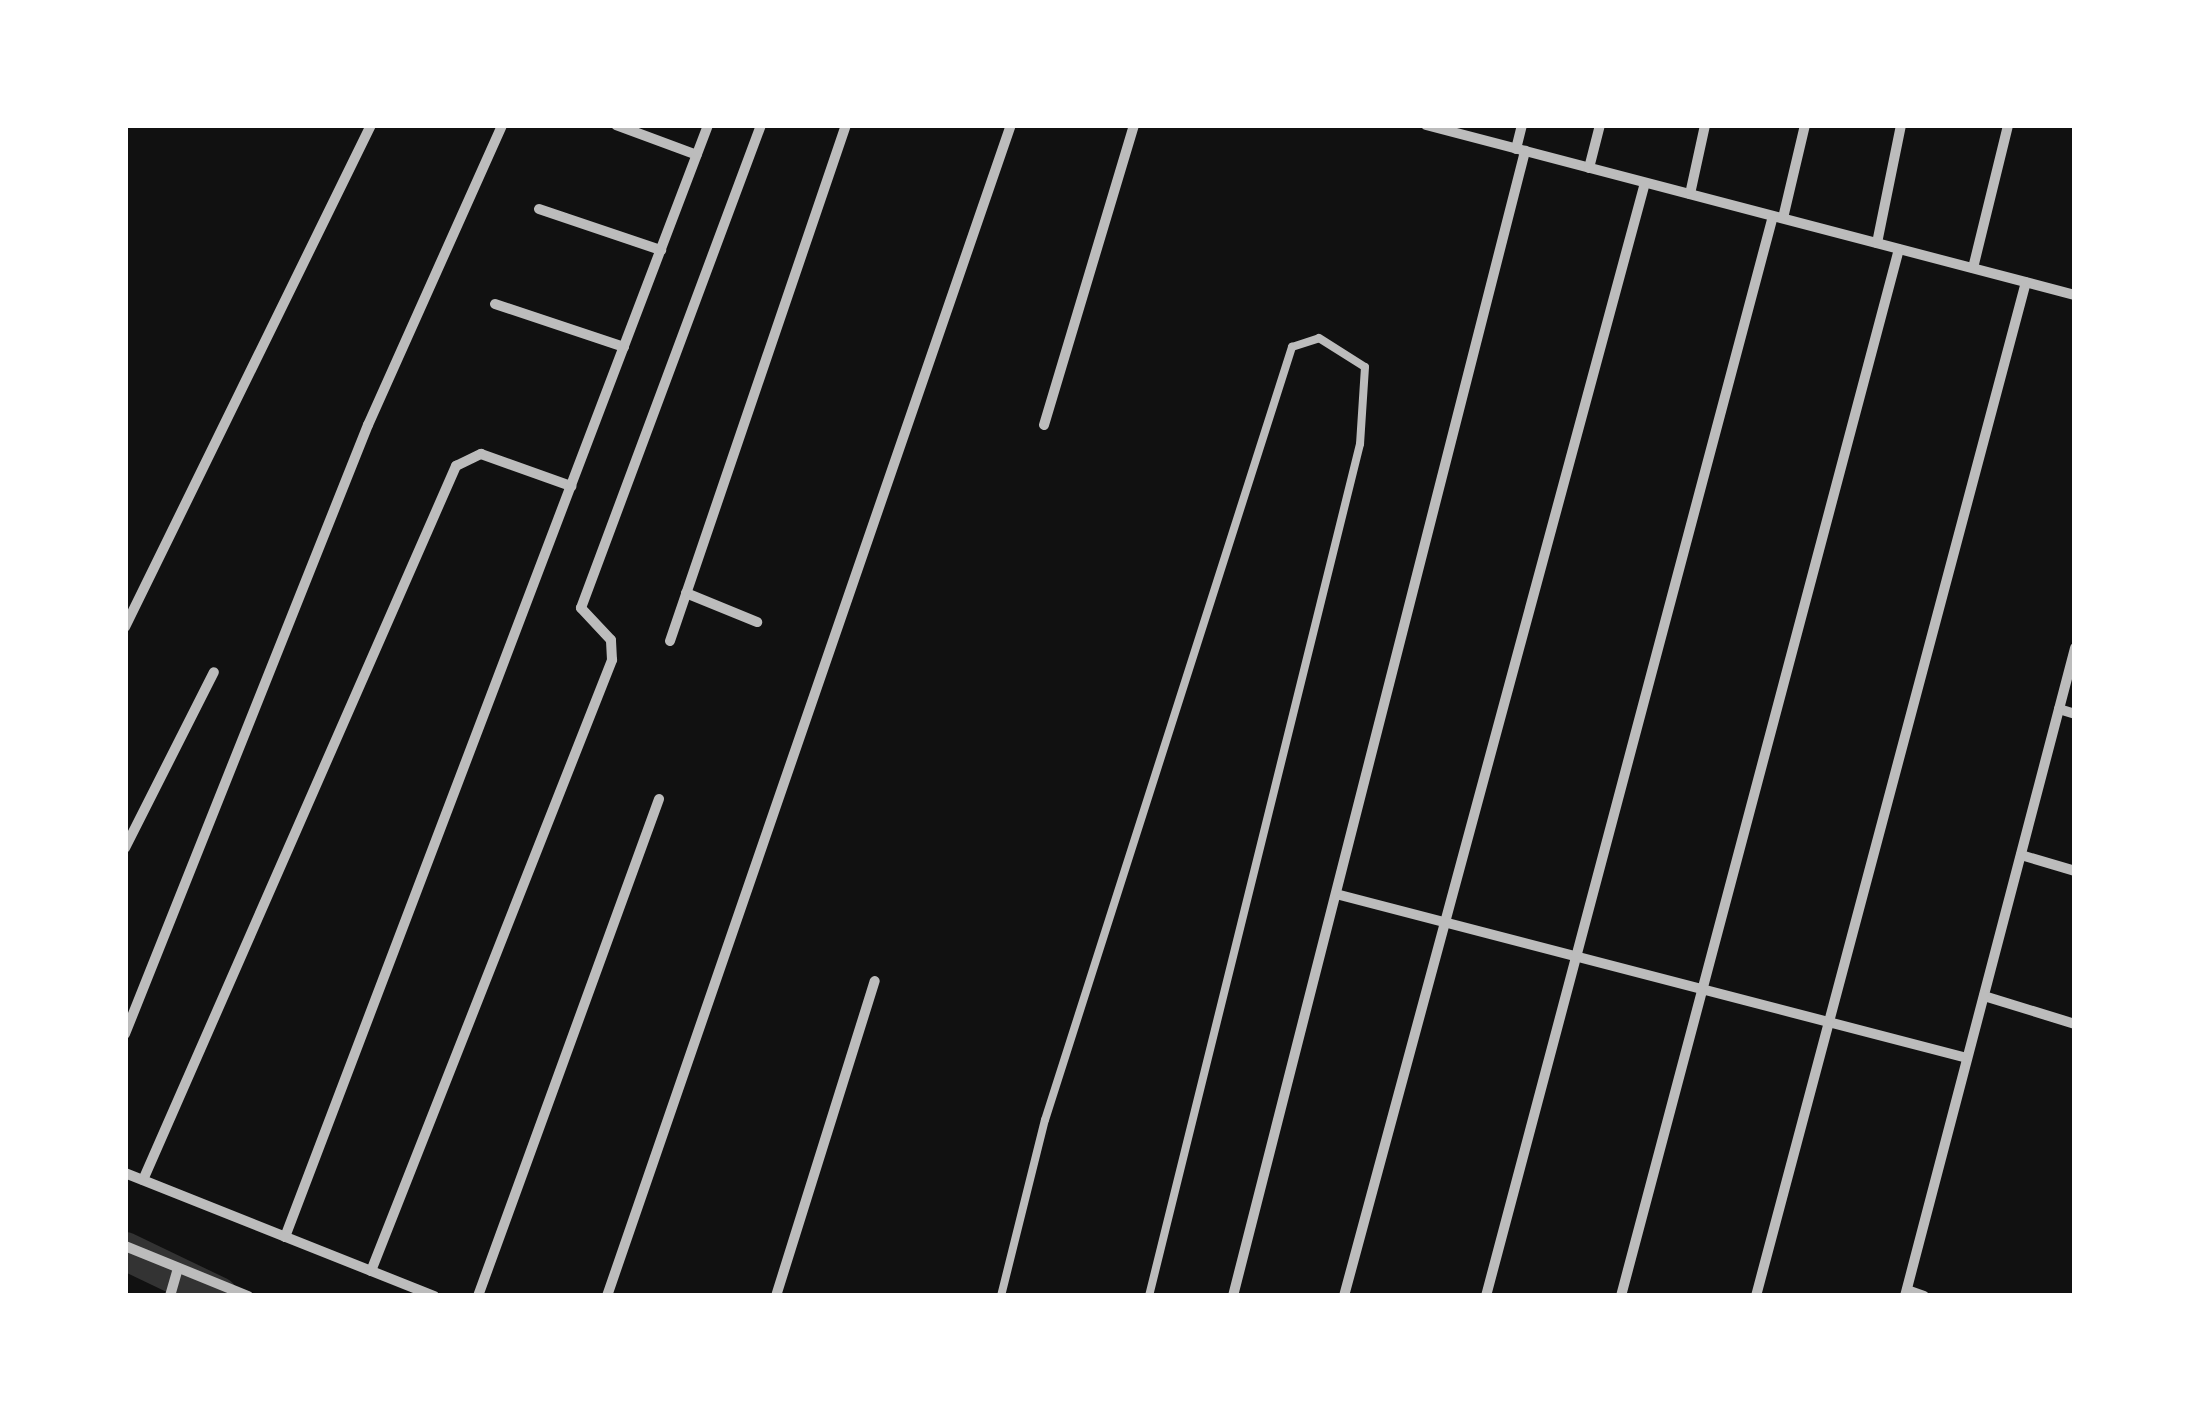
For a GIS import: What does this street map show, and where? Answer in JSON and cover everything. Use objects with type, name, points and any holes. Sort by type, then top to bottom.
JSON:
[{"type":"street","points":[[125,627],[371,125]]},
{"type":"street","points":[[125,1034],[368,426],[502,125]]},
{"type":"street","points":[[616,125],[697,154]]},
{"type":"street","points":[[285,1237],[708,125]]},
{"type":"street","points":[[371,1271],[612,660],[612,640],[581,608],[761,125]]},
{"type":"street","points":[[670,641],[846,125]]},
{"type":"street","points":[[607,1296],[1011,125]]},
{"type":"street","points":[[1044,425],[1134,125]]},
{"type":"street","points":[[1426,125],[2075,295]]},
{"type":"street","points":[[1233,1296],[1521,150],[1522,125]]},
{"type":"street","points":[[1589,168],[1600,125]]},
{"type":"street","points":[[1690,194],[1705,125]]},
{"type":"street","points":[[1486,1296],[1805,125]]},
{"type":"street","points":[[1877,243],[1901,125]]},
{"type":"street","points":[[1973,268],[2008,125]]},
{"type":"street","points":[[1344,1296],[1646,183]]},
{"type":"street","points":[[539,209],[661,250]]},
{"type":"street","points":[[1621,1296],[1900,249]]},
{"type":"street","points":[[1756,1296],[2026,282]]},
{"type":"street","points":[[496,304],[624,347]]},
{"type":"street","points":[[143,1180],[456,466],[482,454],[571,486]]},
{"type":"street","points":[[686,593],[757,622]]},
{"type":"street","points":[[1924,1296],[1906,1293],[2075,648]]},
{"type":"street","points":[[125,848],[214,672]]},
{"type":"street","points":[[2059,709],[2075,714]]},
{"type":"street","points":[[478,1296],[659,799]]},
{"type":"street","points":[[2021,855],[2075,871]]},
{"type":"street","points":[[1336,894],[1968,1058]]},
{"type":"street","points":[[776,1296],[875,981]]},
{"type":"street","points":[[1984,996],[2075,1024]]},
{"type":"street","points":[[125,1172],[434,1296]]},
{"type":"street","points":[[125,1246],[248,1296]]},
{"type":"street","points":[[170,1296],[178,1268]]},
{"type":"lane","points":[[1001,1296],[1045,1120],[1292,347],[1319,338],[1364,367],[1360,444],[1148,1296]]},
{"type":"waterway","points":[[125,1251],[219,1296]]}]
